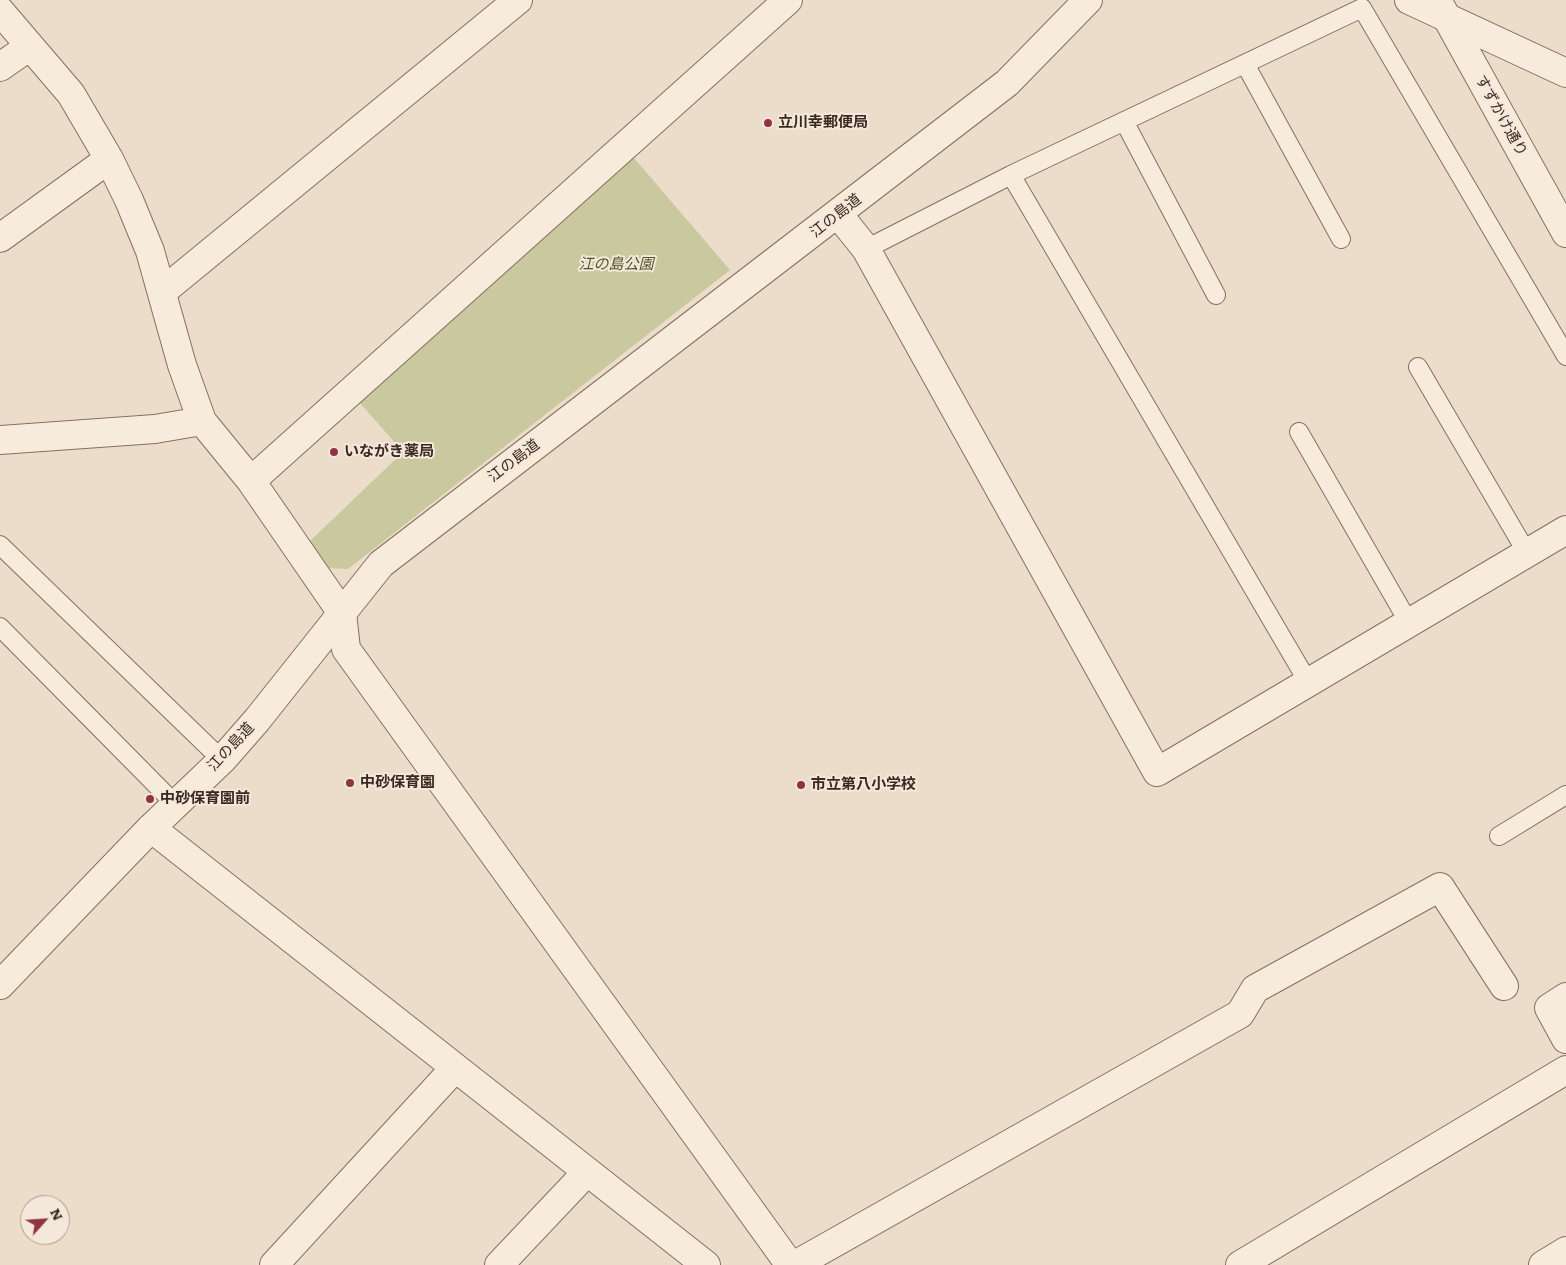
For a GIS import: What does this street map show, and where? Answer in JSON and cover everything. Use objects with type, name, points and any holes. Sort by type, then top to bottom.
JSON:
[{"type":"street","points":[[162,292],[518,0]]},
{"type":"street","points":[[251,481],[788,0]]},
{"type":"street","name":"江の島道","points":[[0,985],[175,804],[222,760],[257,720],[381,564],[1008,83],[1088,0]]},
{"type":"street","points":[[1409,0],[1442,10],[1566,73]]},
{"type":"street","name":"すずかけ通り","points":[[1442,10],[1566,232]]},
{"type":"street","points":[[0,11],[71,94],[109,159],[133,209],[150,251],[182,365],[202,421],[251,481],[342,613],[346,649],[790,1265]]},
{"type":"street","points":[[0,67],[30,46]]},
{"type":"street","points":[[0,238],[109,159]]},
{"type":"street","points":[[838,214],[866,249],[1157,772],[1566,530]]},
{"type":"street","points":[[0,440],[155,429],[202,421]]},
{"type":"street","points":[[152,828],[454,1069],[706,1265]]},
{"type":"street","points":[[795,1265],[1240,1014],[1255,989],[1440,887],[1504,986]]},
{"type":"street","points":[[1566,997],[1549,1008],[1566,1039]]},
{"type":"street","points":[[274,1265],[454,1069]]},
{"type":"street","points":[[1240,1265],[1566,1070]]},
{"type":"street","points":[[499,1265],[587,1172]]},
{"type":"street","points":[[1543,1265],[1566,1251]]},
{"type":"lane","points":[[866,249],[1011,175],[1362,8],[1566,356]]},
{"type":"lane","points":[[1245,64],[1342,239]]},
{"type":"lane","points":[[1124,121],[1216,296]]},
{"type":"lane","points":[[1011,175],[1308,682]]},
{"type":"lane","points":[[1418,367],[1528,553]]},
{"type":"lane","points":[[1299,432],[1409,623]]},
{"type":"lane","points":[[0,545],[222,760]]},
{"type":"lane","points":[[0,627],[175,804]]},
{"type":"lane","points":[[1499,836],[1566,795]]},
{"type":"green space","name":"江の島公園","points":[[628,151],[730,270],[348,569],[326,568],[308,543],[403,452],[360,403]]},
{"type":"place","name":"立川幸郵便局","points":[[768,123]]},
{"type":"place","name":"いながき薬局","points":[[334,452]]},
{"type":"place","name":"中砂保育園","points":[[350,783]]},
{"type":"place","name":"市立第八小学校","points":[[801,785]]},
{"type":"place","name":"中砂保育園前","points":[[150,799]]}]
